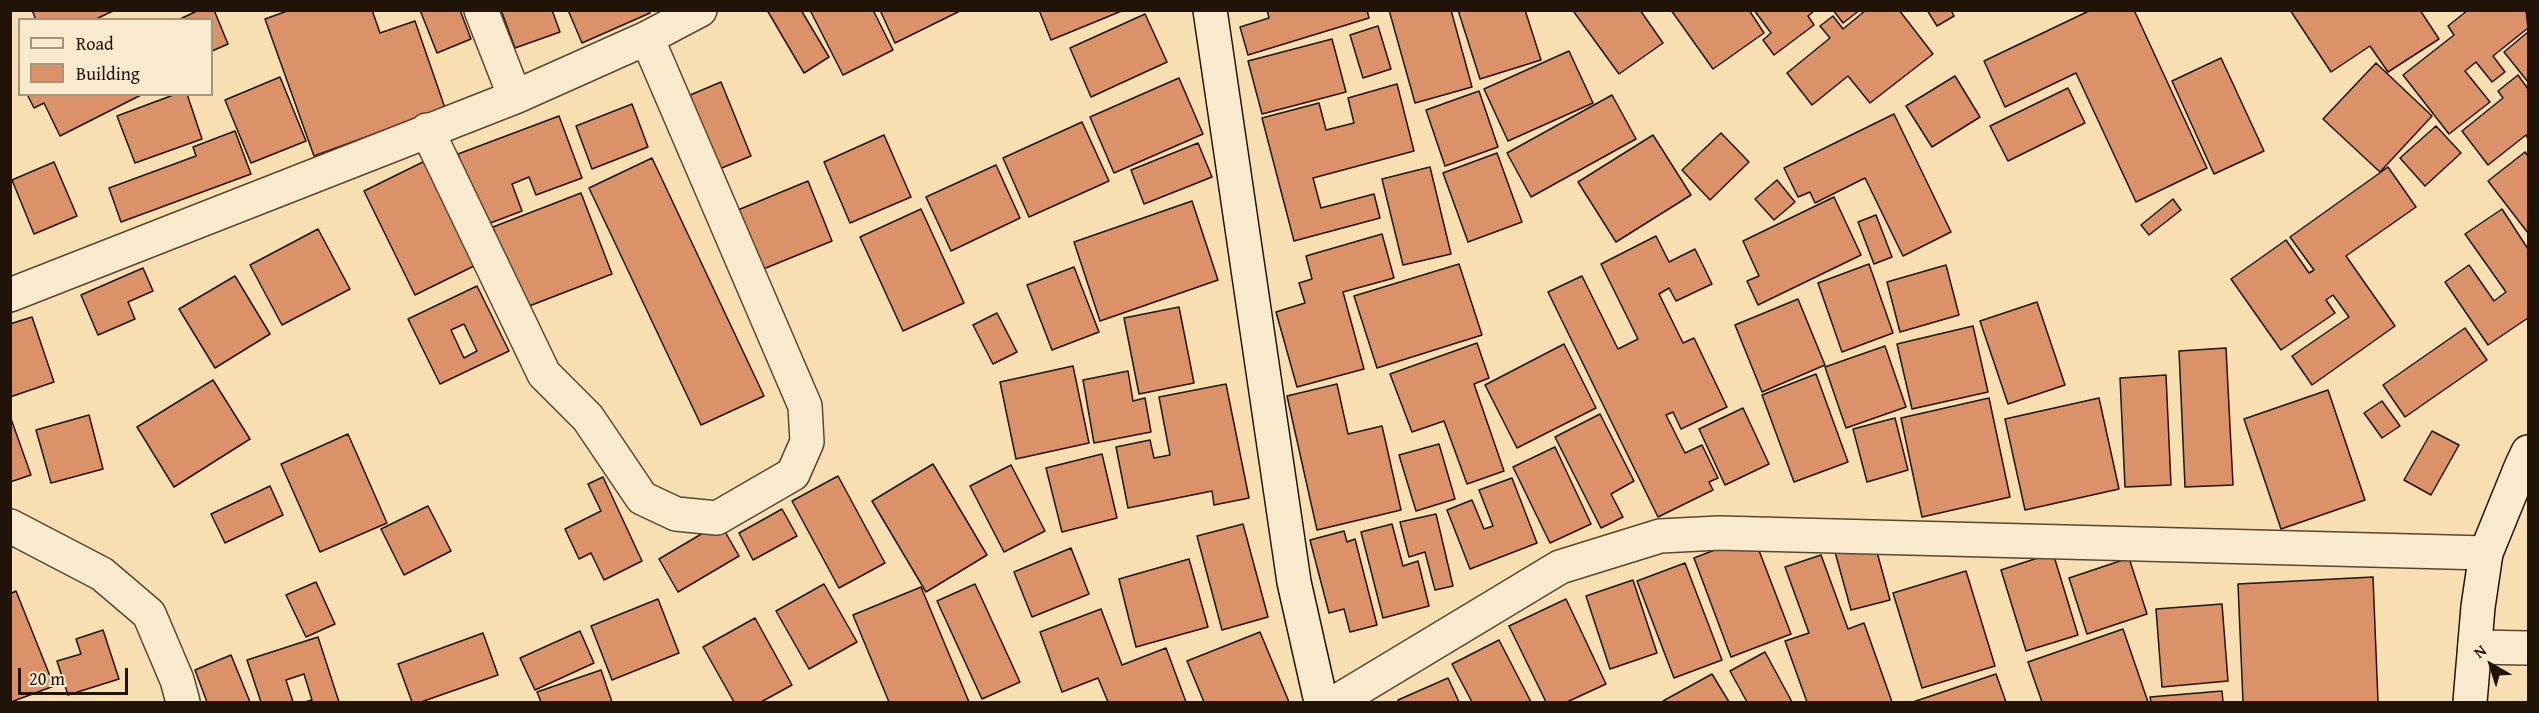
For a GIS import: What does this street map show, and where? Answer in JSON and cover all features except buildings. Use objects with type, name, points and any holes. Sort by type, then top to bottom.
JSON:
[{"type":"street","points":[[481,10],[515,97]]},
{"type":"street","points":[[10,295],[515,97],[647,38],[700,10]]},
{"type":"street","points":[[1210,10],[1294,582],[1321,702]]},
{"type":"street","points":[[428,130],[544,374],[588,418],[642,498],[676,514],[717,518],[793,474],[807,442],[805,406],[647,38]]},
{"type":"street","points":[[2470,702],[2486,553],[2529,452]]},
{"type":"street","points":[[10,526],[102,574],[149,614],[177,680],[183,702]]},
{"type":"street","points":[[1336,702],[1560,567],[1660,536],[1719,533],[2486,553]]},
{"type":"street","points":[[2475,647],[2529,648]]}]
